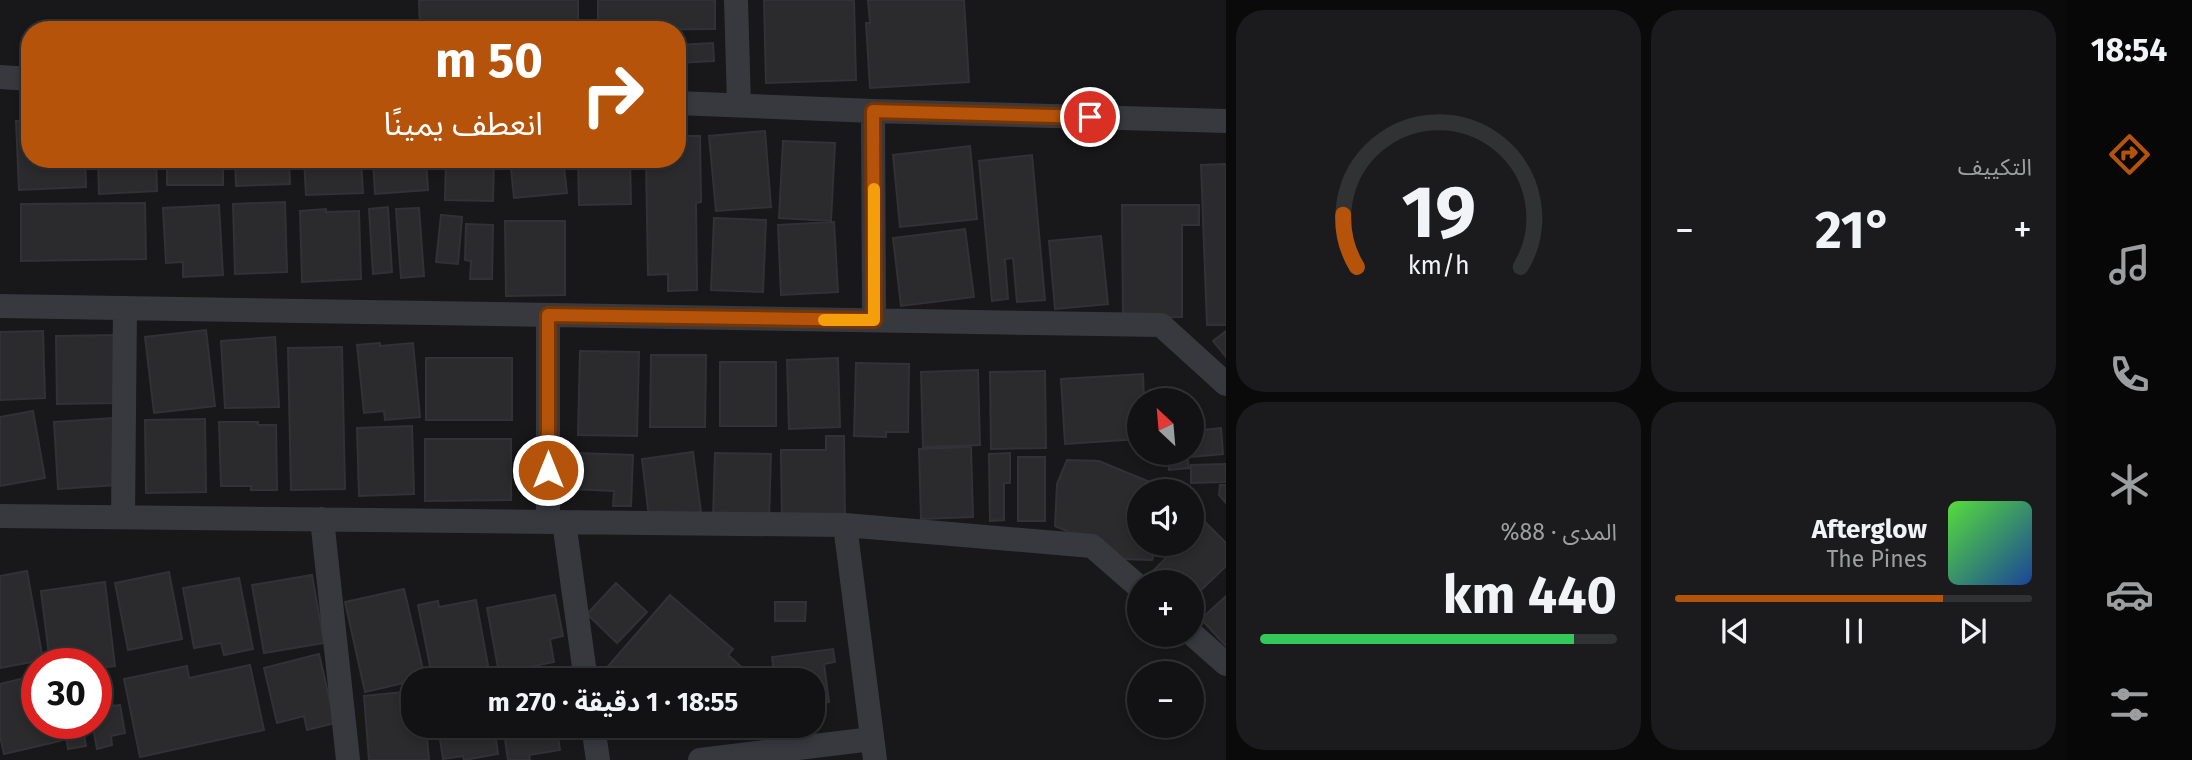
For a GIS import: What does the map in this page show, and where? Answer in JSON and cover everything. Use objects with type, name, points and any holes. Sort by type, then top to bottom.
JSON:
[{"type":"street","points":[[736,0],[739,106]]},
{"type":"street","points":[[0,77],[21,78]]},
{"type":"street","points":[[686,103],[1226,121]]},
{"type":"street","points":[[873,111],[874,320]]},
{"type":"street","points":[[0,306],[1161,325],[1226,384]]},
{"type":"street","points":[[123,517],[125,308]]},
{"type":"street","points":[[548,315],[556,522],[584,668]]},
{"type":"street","points":[[0,516],[845,525],[1092,546],[1127,577]]},
{"type":"street","points":[[322,519],[348,760]]},
{"type":"street","points":[[700,760],[874,750],[845,525]]},
{"type":"street","points":[[1204,645],[1226,664]]},
{"type":"street","points":[[595,738],[598,760]]},
{"type":"building","points":[[419,0],[578,0],[578,21],[420,21]]},
{"type":"building","points":[[598,0],[715,0],[715,29],[686,29],[686,21],[598,21]]},
{"type":"building","points":[[764,0],[854,0],[856,80],[766,83]]},
{"type":"building","points":[[868,0],[964,0],[969,82],[870,88],[866,23],[870,23]]},
{"type":"building","points":[[713,43],[714,61],[686,63],[686,44]]},
{"type":"building","points":[[16,121],[21,121],[21,168],[85,168],[86,187],[19,190]]},
{"type":"building","points":[[765,131],[771,207],[716,211],[709,136]]},
{"type":"building","points":[[686,136],[700,136],[701,202],[696,203],[697,290],[668,291],[668,274],[648,275],[646,168],[686,168]]},
{"type":"building","points":[[783,141],[835,143],[831,221],[779,218]]},
{"type":"building","points":[[970,146],[977,219],[900,227],[893,155]]},
{"type":"building","points":[[1032,155],[1045,300],[1017,302],[1013,258],[1005,259],[1008,299],[992,301],[979,161]]},
{"type":"building","points":[[1226,164],[1226,325],[1207,325],[1201,165]]},
{"type":"building","points":[[98,168],[156,168],[157,191],[99,194]]},
{"type":"building","points":[[167,168],[223,168],[223,185],[167,185]]},
{"type":"building","points":[[235,168],[289,168],[290,184],[236,186]]},
{"type":"building","points":[[304,168],[362,168],[363,193],[306,195]]},
{"type":"building","points":[[374,168],[427,168],[428,190],[375,194]]},
{"type":"building","points":[[446,168],[494,168],[493,201],[445,200]]},
{"type":"building","points":[[511,168],[564,168],[567,193],[514,198]]},
{"type":"building","points":[[578,168],[630,168],[631,204],[579,205]]},
{"type":"building","points":[[285,202],[287,272],[235,274],[233,204]]},
{"type":"building","points":[[145,203],[146,259],[21,261],[21,204]]},
{"type":"building","points":[[219,205],[223,275],[183,277],[183,262],[166,263],[163,208]]},
{"type":"building","points":[[1122,205],[1199,205],[1199,225],[1182,225],[1182,317],[1123,318]]},
{"type":"building","points":[[388,207],[392,272],[373,274],[369,209]]},
{"type":"building","points":[[419,208],[424,276],[401,278],[396,209]]},
{"type":"building","points":[[326,209],[326,212],[359,211],[361,279],[302,282],[300,211]]},
{"type":"building","points":[[441,215],[462,217],[458,264],[436,262]]},
{"type":"building","points":[[714,218],[766,220],[763,292],[711,290]]},
{"type":"building","points":[[505,221],[565,221],[565,295],[506,296]]},
{"type":"building","points":[[834,222],[838,292],[781,295],[778,225]]},
{"type":"building","points":[[466,224],[493,225],[492,279],[470,279],[471,261],[465,260]]},
{"type":"building","points":[[965,229],[974,297],[901,306],[893,238]]},
{"type":"building","points":[[1101,236],[1108,304],[1055,309],[1049,241]]},
{"type":"building","points":[[206,330],[215,406],[154,413],[145,337]]},
{"type":"building","points":[[43,331],[45,398],[0,400],[0,332]]},
{"type":"building","points":[[1226,331],[1226,357],[1213,341]]},
{"type":"building","points":[[115,335],[116,403],[57,404],[56,336]]},
{"type":"building","points":[[275,337],[279,407],[225,408],[221,341]]},
{"type":"building","points":[[380,343],[380,346],[413,343],[420,417],[385,420],[384,411],[364,413],[357,345]]},
{"type":"building","points":[[342,347],[345,489],[291,490],[288,348]]},
{"type":"building","points":[[580,351],[639,352],[637,436],[578,435]]},
{"type":"building","points":[[651,355],[706,355],[705,427],[650,427]]},
{"type":"building","points":[[426,358],[512,358],[512,420],[426,420]]},
{"type":"building","points":[[838,358],[840,427],[789,429],[787,360]]},
{"type":"building","points":[[720,362],[776,362],[776,426],[720,426]]},
{"type":"building","points":[[856,363],[909,364],[908,432],[886,432],[886,437],[854,436]]},
{"type":"building","points":[[978,370],[980,445],[923,447],[921,372]]},
{"type":"building","points":[[1045,371],[1046,448],[991,449],[990,372]]},
{"type":"building","points":[[1143,374],[1144,388],[1127,388],[1127,440],[1065,444],[1061,379]]},
{"type":"building","points":[[33,411],[45,478],[0,486],[0,417]]},
{"type":"building","points":[[113,418],[117,485],[58,489],[54,422]]},
{"type":"building","points":[[205,419],[206,492],[146,493],[145,420]]},
{"type":"building","points":[[219,422],[276,425],[277,490],[251,490],[251,486],[221,486]]},
{"type":"building","points":[[412,426],[414,494],[359,496],[357,428]]},
{"type":"building","points":[[1221,428],[1223,454],[1204,456],[1204,430]]},
{"type":"building","points":[[826,436],[844,436],[845,523],[782,524],[781,450],[826,450]]},
{"type":"building","points":[[425,439],[511,439],[511,500],[425,501]]},
{"type":"building","points":[[971,447],[973,517],[921,519],[919,449]]},
{"type":"building","points":[[693,452],[701,512],[649,518],[642,459]]},
{"type":"building","points":[[575,453],[633,455],[631,506],[613,506],[614,491],[573,489]]},
{"type":"building","points":[[715,453],[771,454],[769,520],[713,518]]},
{"type":"building","points":[[1010,453],[1010,483],[1004,483],[1004,520],[990,521],[989,454]]},
{"type":"building","points":[[1018,457],[1045,457],[1045,521],[1018,521]]},
{"type":"building","points":[[1067,460],[1099,461],[1143,479],[1127,479],[1127,556],[1154,556],[1152,560],[1120,559],[1067,537],[1067,531],[1055,526],[1057,484]]},
{"type":"building","points":[[1226,464],[1226,482],[1204,483],[1204,479],[1191,479],[1191,466]]},
{"type":"building","points":[[1169,466],[1189,466],[1189,468],[1169,470]]},
{"type":"building","points":[[1220,485],[1226,485],[1226,503],[1219,495]]},
{"type":"building","points":[[1204,521],[1226,543],[1226,566],[1204,587],[1204,570],[1154,570],[1168,556],[1204,556]]},
{"type":"building","points":[[27,571],[41,648],[21,648],[21,664],[0,668],[0,576]]},
{"type":"building","points":[[169,572],[182,639],[128,650],[115,583]]},
{"type":"building","points":[[312,575],[324,643],[264,653],[252,585]]},
{"type":"building","points":[[239,578],[253,649],[224,655],[221,643],[194,648],[183,588]]},
{"type":"building","points":[[105,582],[115,666],[112,666],[112,648],[48,648],[41,591]]},
{"type":"building","points":[[616,583],[647,612],[617,643],[587,614]]},
{"type":"building","points":[[404,589],[423,668],[401,668],[401,684],[365,692],[345,602]]},
{"type":"building","points":[[555,595],[563,636],[550,639],[554,662],[524,668],[498,668],[487,608]]},
{"type":"building","points":[[670,595],[733,649],[728,655],[743,668],[607,668]]},
{"type":"building","points":[[1226,596],[1226,646],[1204,622],[1204,616]]},
{"type":"building","points":[[476,600],[488,668],[430,668],[418,605],[438,601],[439,607]]},
{"type":"building","points":[[775,602],[806,602],[805,621],[775,621]]},
{"type":"building","points":[[833,649],[835,662],[824,664],[825,668],[773,668],[772,657]]},
{"type":"building","points":[[319,654],[335,723],[307,730],[304,716],[277,723],[264,668]]},
{"type":"building","points":[[250,665],[264,730],[140,757],[124,679],[187,666],[189,678]]},
{"type":"building","points":[[825,672],[829,702],[825,703]]},
{"type":"building","points":[[21,679],[21,739],[60,741],[4,754],[0,736],[0,684]]},
{"type":"building","points":[[401,692],[401,738],[427,738],[429,760],[369,760],[364,696]]},
{"type":"building","points":[[112,702],[113,706],[120,705],[125,733],[112,736]]},
{"type":"building","points":[[440,738],[496,738],[498,754],[464,760],[463,756],[443,759]]},
{"type":"building","points":[[505,738],[558,738],[560,750],[529,755],[530,760],[508,760]]},
{"type":"building","points":[[66,739],[85,739],[86,746],[68,749]]},
{"type":"building","points":[[95,739],[111,739],[112,745],[97,749]]},
{"type":"slow traffic","points":[[824,320],[874,320],[874,189]]},
{"type":"route","points":[[548,470],[548,315],[874,320],[873,111],[1090,117]]}]
